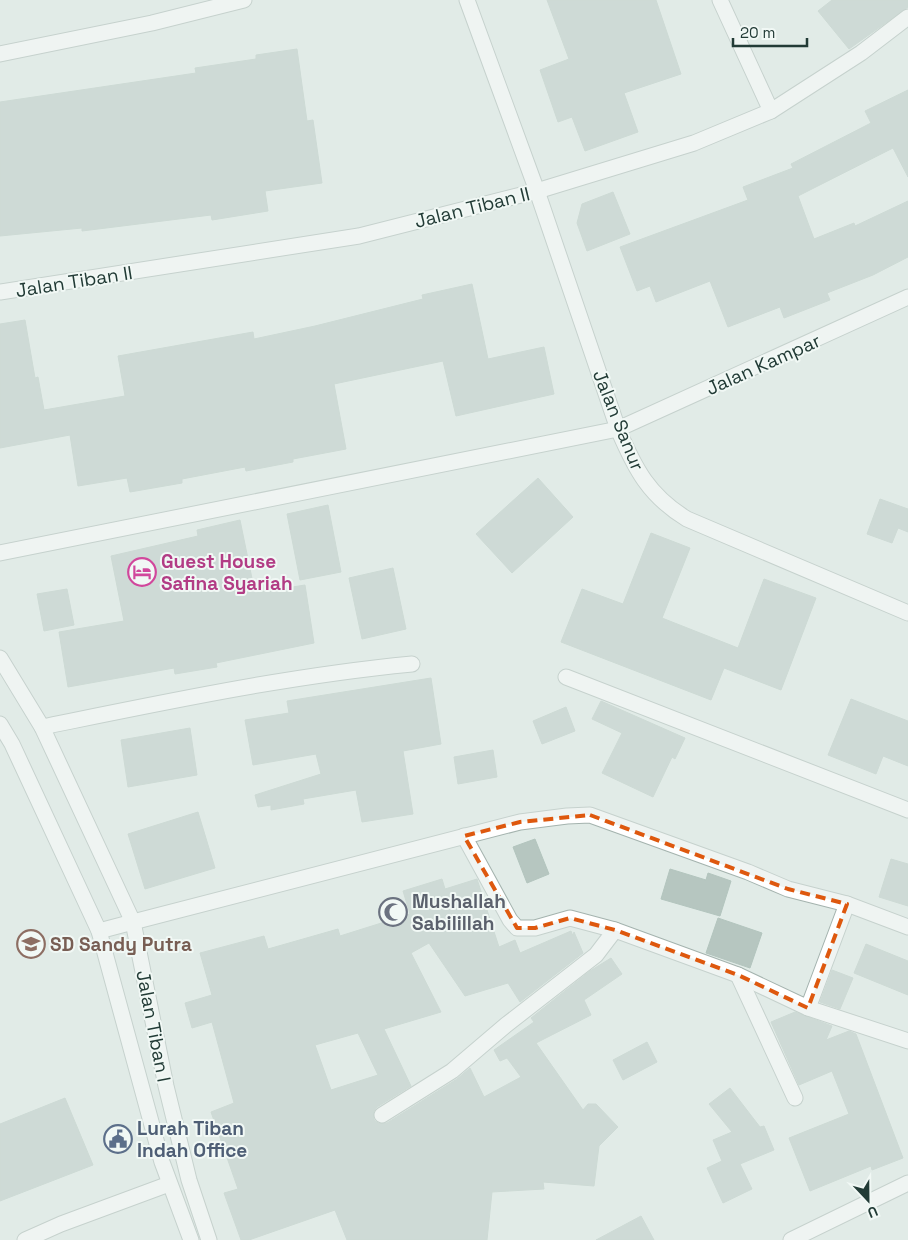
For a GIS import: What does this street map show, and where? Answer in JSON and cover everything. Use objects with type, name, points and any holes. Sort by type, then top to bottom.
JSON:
[{"type":"street","points":[[0,54],[152,23],[244,0]]},
{"type":"street","name":"Jalan Sanur","points":[[467,0],[537,191],[618,429],[631,460],[648,487],[667,507],[687,519],[908,613]]},
{"type":"street","points":[[720,0],[771,111]]},
{"type":"street","name":"Jalan Tiban II","points":[[0,292],[359,236],[537,191],[694,143],[771,111],[861,54],[908,17]]},
{"type":"street","name":"Jalan Kampar","points":[[0,553],[618,429],[908,297]]},
{"type":"street","name":"Jalan Tiban I","points":[[0,658],[42,728],[133,922],[168,1095],[189,1180],[209,1240]]},
{"type":"street","points":[[42,728],[216,691],[341,670],[412,664]]},
{"type":"street","points":[[566,678],[908,810]]},
{"type":"street","name":"Jalan Tiban I","points":[[0,724],[12,744],[99,931],[169,1184],[191,1240]]},
{"type":"street","points":[[99,931],[520,822],[590,815],[748,872],[788,889],[847,904],[908,927]]},
{"type":"street","points":[[464,836],[510,920],[517,928],[535,928],[570,918],[615,930],[738,975],[808,1008],[908,1041]]},
{"type":"street","points":[[808,1008],[847,904]]},
{"type":"street","points":[[382,1115],[458,1066],[506,1025],[596,955],[615,930]]},
{"type":"street","points":[[738,975],[795,1098]]},
{"type":"street","points":[[791,1240],[908,1183]]},
{"type":"street","points":[[25,1240],[61,1224],[169,1184]]},
{"type":"highlighted area","points":[[590,815],[788,889],[847,904],[808,1008],[738,975],[615,930],[570,918],[535,928],[517,928],[464,836],[520,822]]},
{"type":"building","points":[[547,0],[656,0],[681,74],[624,93],[638,132],[585,151],[572,117],[558,122],[540,70],[569,59]]},
{"type":"building","points":[[832,0],[908,0],[908,7],[849,49],[818,11]]},
{"type":"building","points":[[297,49],[307,121],[313,120],[322,183],[265,191],[268,211],[212,220],[211,215],[82,231],[82,228],[0,236],[0,102],[196,73],[195,68],[256,59],[256,55]]},
{"type":"building","points":[[908,90],[908,177],[893,148],[798,196],[814,239],[854,223],[855,226],[908,201],[908,257],[873,275],[827,293],[830,300],[784,318],[780,307],[728,327],[710,281],[656,302],[650,286],[637,291],[620,247],[748,200],[743,187],[793,168],[791,164],[871,123],[865,111]]},
{"type":"building","points":[[613,192],[630,234],[587,251],[577,223],[582,204]]},
{"type":"building","points":[[472,284],[488,359],[544,347],[554,394],[456,416],[443,361],[334,384],[346,449],[293,459],[293,462],[246,471],[245,467],[182,479],[182,483],[130,492],[127,478],[78,486],[70,435],[0,448],[0,324],[25,320],[35,378],[38,377],[44,410],[125,396],[118,356],[253,332],[254,339],[423,299],[422,295]]},
{"type":"building","points":[[538,478],[573,517],[512,573],[476,534]]},
{"type":"building","points":[[880,499],[908,509],[908,532],[898,528],[892,543],[867,534]]},
{"type":"building","points":[[328,505],[341,572],[300,580],[287,514]]},
{"type":"building","points":[[240,520],[255,593],[305,585],[314,643],[216,663],[217,667],[175,674],[174,668],[68,687],[59,632],[124,621],[111,556],[198,536],[197,530]]},
{"type":"building","points":[[651,533],[690,548],[662,618],[738,648],[764,579],[816,598],[781,690],[724,668],[711,700],[561,642],[582,589],[623,604]]},
{"type":"building","points":[[393,568],[406,629],[362,639],[349,578]]},
{"type":"building","points":[[67,589],[74,625],[44,631],[37,594]]},
{"type":"building","points":[[431,678],[441,744],[403,751],[413,814],[362,822],[356,790],[303,799],[304,804],[271,810],[271,805],[258,807],[255,795],[321,774],[316,754],[253,765],[245,720],[289,713],[287,701]]},
{"type":"building","points":[[851,699],[908,721],[908,766],[883,756],[876,774],[828,755]]},
{"type":"building","points":[[601,701],[685,738],[675,759],[672,757],[653,797],[602,773],[622,733],[592,719]]},
{"type":"building","points":[[566,707],[575,731],[542,744],[533,721]]},
{"type":"building","points":[[190,728],[197,775],[128,787],[121,740]]},
{"type":"building","points":[[493,750],[497,777],[458,784],[454,757]]},
{"type":"building","points":[[198,812],[215,868],[145,889],[128,834]]},
{"type":"building","points":[[535,839],[549,874],[527,883],[513,847]]},
{"type":"building","points":[[891,859],[908,864],[908,906],[879,897]]},
{"type":"building","points":[[670,869],[706,880],[708,873],[731,881],[720,916],[661,899]]},
{"type":"building","points":[[442,879],[445,889],[477,879],[499,947],[515,940],[520,953],[571,931],[573,936],[574,932],[583,953],[520,1002],[508,983],[465,996],[429,943],[411,953],[441,1012],[384,1029],[411,1086],[377,1107],[374,1111],[374,1120],[378,1123],[387,1123],[457,1079],[470,1068],[484,1097],[521,1077],[507,1058],[500,1061],[494,1050],[534,1022],[531,1018],[590,971],[611,958],[622,974],[584,1000],[591,1015],[536,1043],[583,1110],[588,1104],[596,1104],[618,1127],[599,1146],[594,1186],[543,1182],[544,1189],[492,1192],[487,1240],[347,1240],[335,1210],[249,1240],[241,1240],[224,1193],[238,1189],[211,1112],[234,1103],[212,1022],[192,1028],[185,1003],[212,995],[200,953],[264,936],[268,949],[338,929],[340,936],[410,914],[403,891]],"holes":[[[358,1033],[378,1075],[331,1090],[315,1045]]]},
{"type":"building","points":[[718,918],[762,933],[750,968],[706,953]]},
{"type":"building","points":[[866,944],[908,961],[908,995],[854,973]]},
{"type":"building","points":[[832,970],[853,978],[840,1009],[820,1002]]},
{"type":"building","points":[[795,1012],[832,1026],[826,1040],[849,1031],[856,1034],[903,1158],[872,1170],[871,1166],[810,1191],[789,1138],[849,1114],[832,1071],[799,1085],[771,1022]]},
{"type":"building","points":[[647,1042],[657,1062],[623,1080],[613,1060]]},
{"type":"building","points":[[730,1088],[760,1127],[764,1126],[774,1150],[740,1164],[752,1189],[723,1203],[707,1168],[722,1161],[713,1140],[732,1132],[709,1104]]},
{"type":"building","points":[[65,1098],[93,1165],[0,1201],[0,1124]]},
{"type":"building","points":[[641,1216],[654,1240],[596,1240]]},
{"type":"place","name":"Guest House Safina Syariah","points":[[142,572]]},
{"type":"place","name":"Mushallah Sabilillah","points":[[393,912]]},
{"type":"place","name":"SD Sandy Putra","points":[[31,944]]},
{"type":"place","name":"Lurah Tiban Indah Office","points":[[118,1139]]}]
